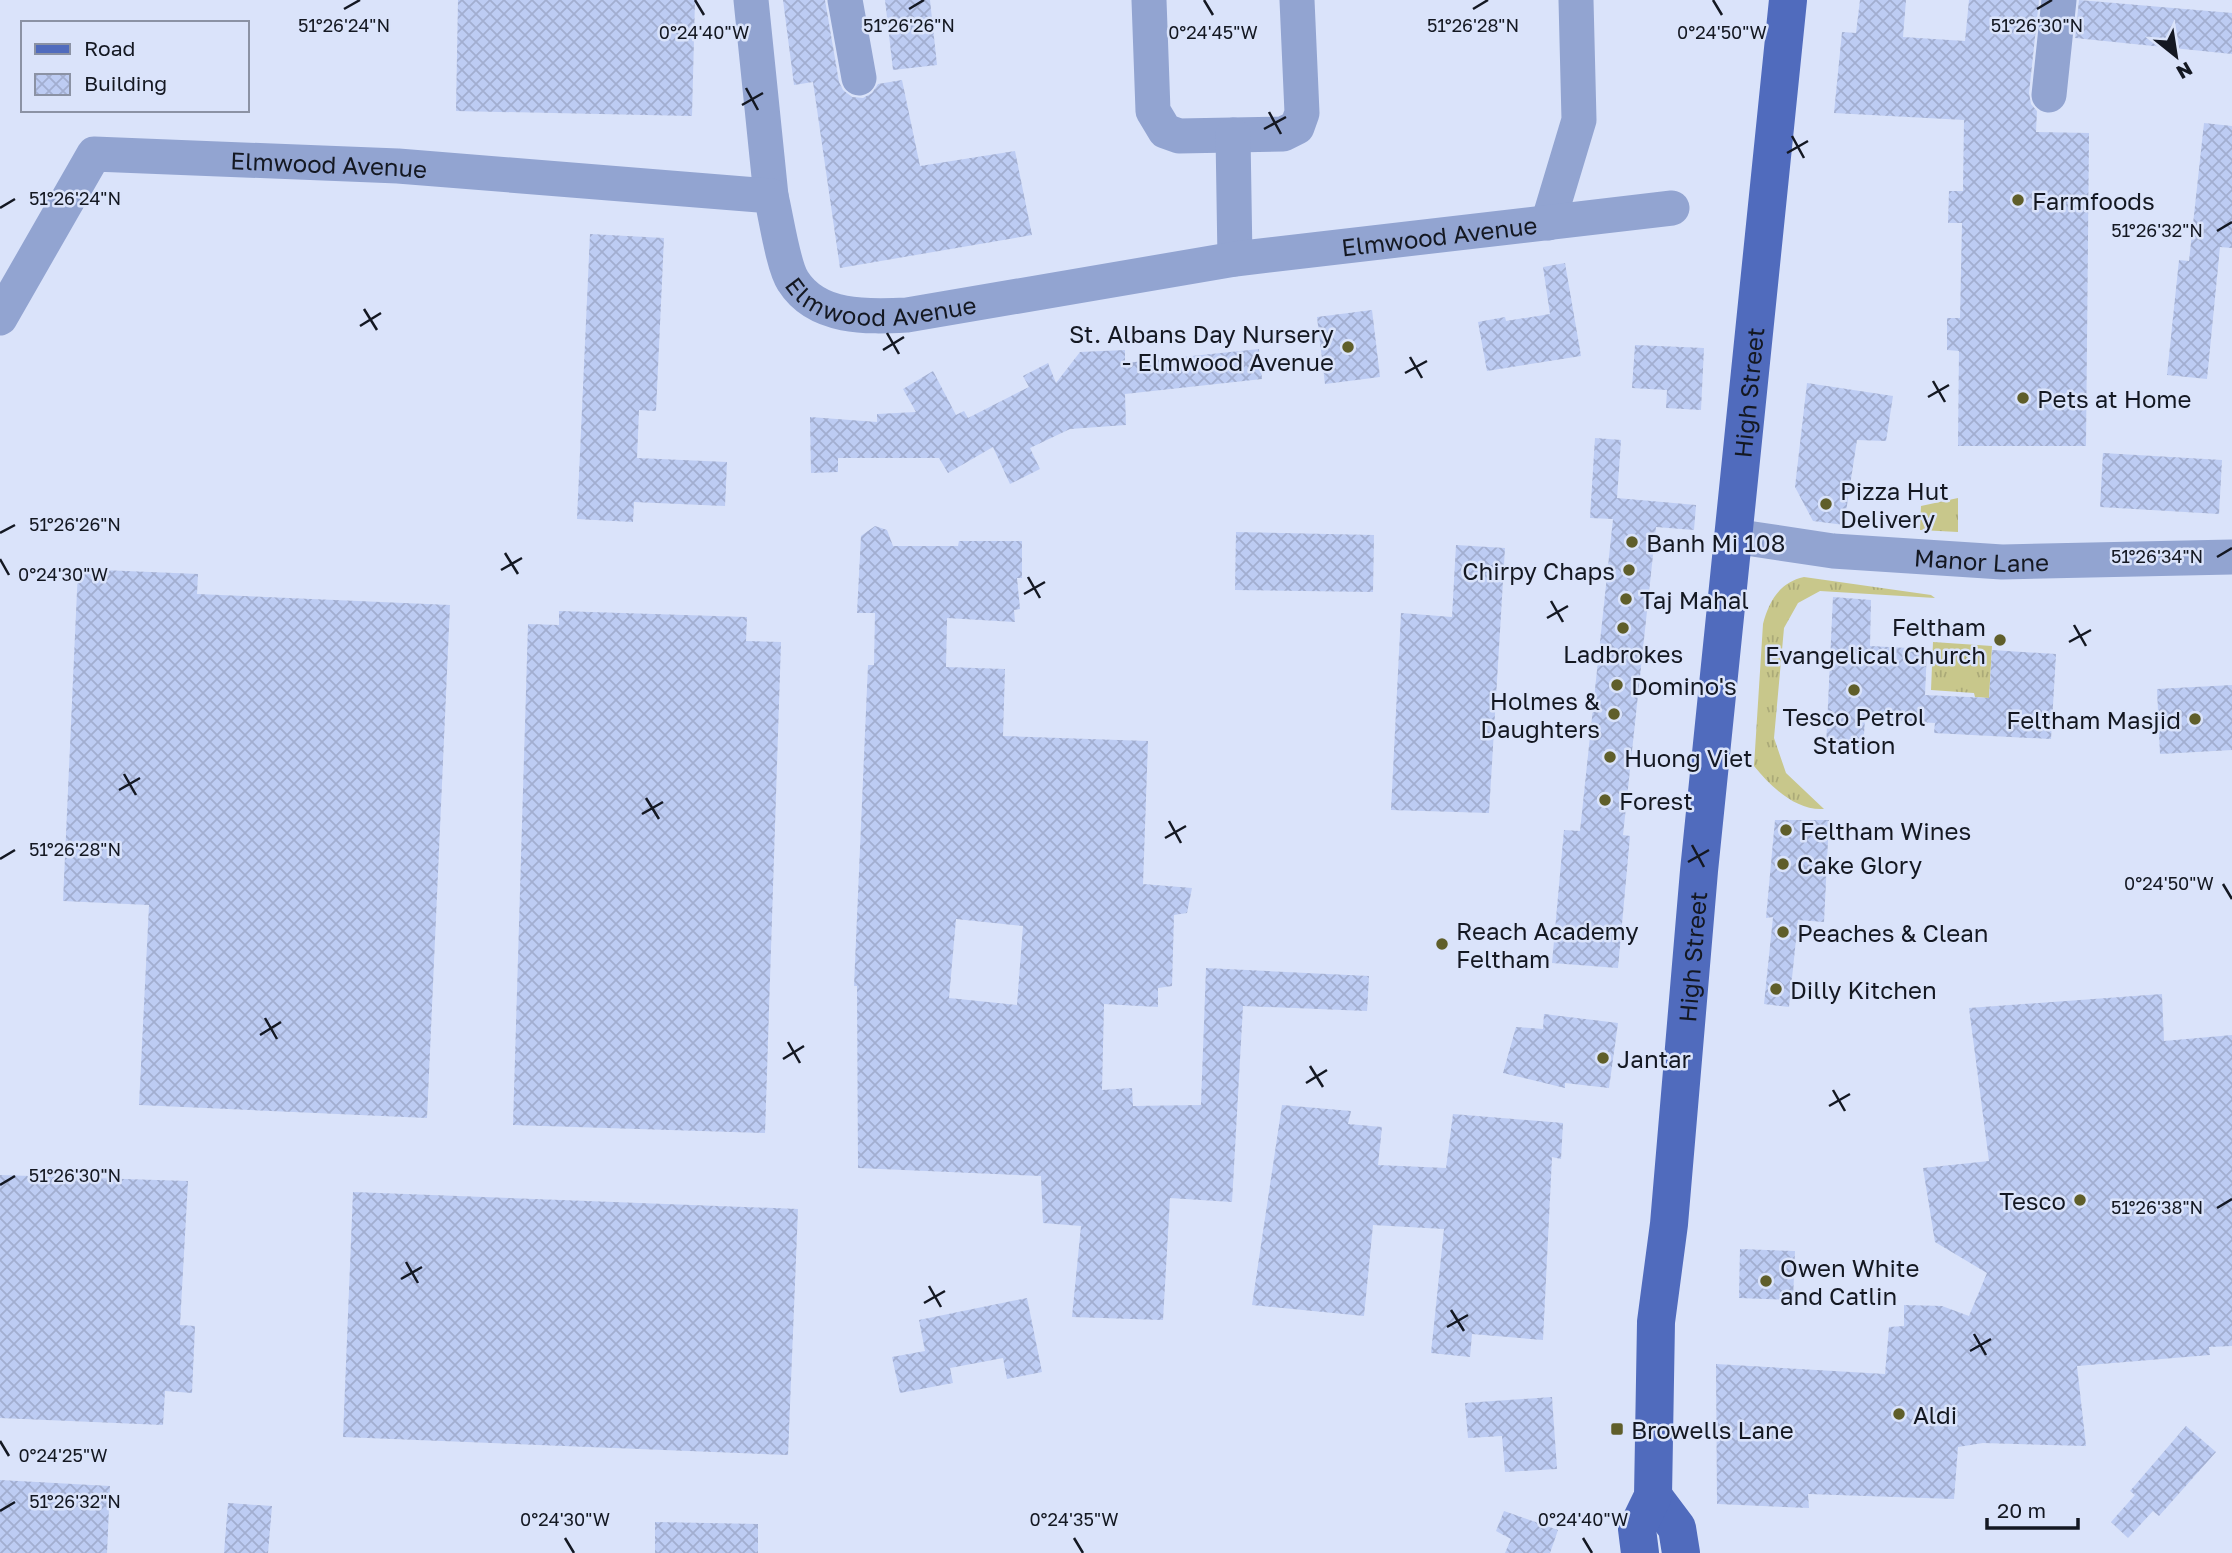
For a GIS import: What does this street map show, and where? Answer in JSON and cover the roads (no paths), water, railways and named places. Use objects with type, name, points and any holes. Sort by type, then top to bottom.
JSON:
[{"type":"main road","name":"High Street","points":[[1640,1553],[1637,1529],[1653,1496],[1655,1330],[1670,1214],[1699,871],[1788,0]]},
{"type":"main road","points":[[1653,1496],[1677,1528],[1681,1553]]},
{"type":"street","points":[[751,0],[771,196]]},
{"type":"street","points":[[845,0],[859,78]]},
{"type":"street","points":[[1149,0],[1153,111],[1165,131],[1179,136],[1283,134],[1297,127],[1302,113],[1297,0]]},
{"type":"street","points":[[1548,223],[1579,120],[1576,0]]},
{"type":"street","points":[[2049,95],[2059,0]]},
{"type":"street","points":[[1233,135],[1235,259]]},
{"type":"street","name":"Elmwood Avenue","points":[[0,318],[93,153],[398,166],[771,196],[791,279],[810,302],[859,317],[907,315],[1235,259],[1672,208]]},
{"type":"street","name":"Manor Lane","points":[[1733,536],[1833,551],[2002,562],[2232,557]]},
{"type":"place","name":"Farmfoods","points":[[2018,200]]},
{"type":"place","name":"St. Albans Day Nursery - Elmwood Avenue","points":[[1348,347]]},
{"type":"place","name":"Pets at Home","points":[[2023,398]]},
{"type":"place","name":"Pizza Hut Delivery","points":[[1826,504]]},
{"type":"place","name":"Banh Mi 108","points":[[1632,542]]},
{"type":"place","name":"Chirpy Chaps","points":[[1629,570]]},
{"type":"place","name":"Taj Mahal","points":[[1626,599]]},
{"type":"place","name":"Ladbrokes","points":[[1623,628]]},
{"type":"place","name":"Feltham Evangelical Church","points":[[2000,640]]},
{"type":"place","name":"Domino's","points":[[1617,685]]},
{"type":"place","name":"Tesco Petrol Station","points":[[1854,690]]},
{"type":"place","name":"Holmes & Daughters","points":[[1614,714]]},
{"type":"place","name":"Feltham Masjid","points":[[2195,719]]},
{"type":"place","name":"Huong Viet","points":[[1610,757]]},
{"type":"place","name":"Forest","points":[[1605,800]]},
{"type":"place","name":"Feltham Wines","points":[[1786,830]]},
{"type":"place","name":"Cake Glory","points":[[1783,864]]},
{"type":"place","name":"Peaches & Clean","points":[[1783,932]]},
{"type":"place","name":"Reach Academy Feltham","points":[[1442,944]]},
{"type":"place","name":"Dilly Kitchen","points":[[1776,989]]},
{"type":"place","name":"Jantar","points":[[1603,1058]]},
{"type":"place","name":"Tesco","points":[[2080,1200]]},
{"type":"place","name":"Owen White and Catlin","points":[[1766,1281]]},
{"type":"place","name":"Aldi","points":[[1899,1414]]},
{"type":"place","name":"Browells Lane","points":[[1617,1429]]}]
